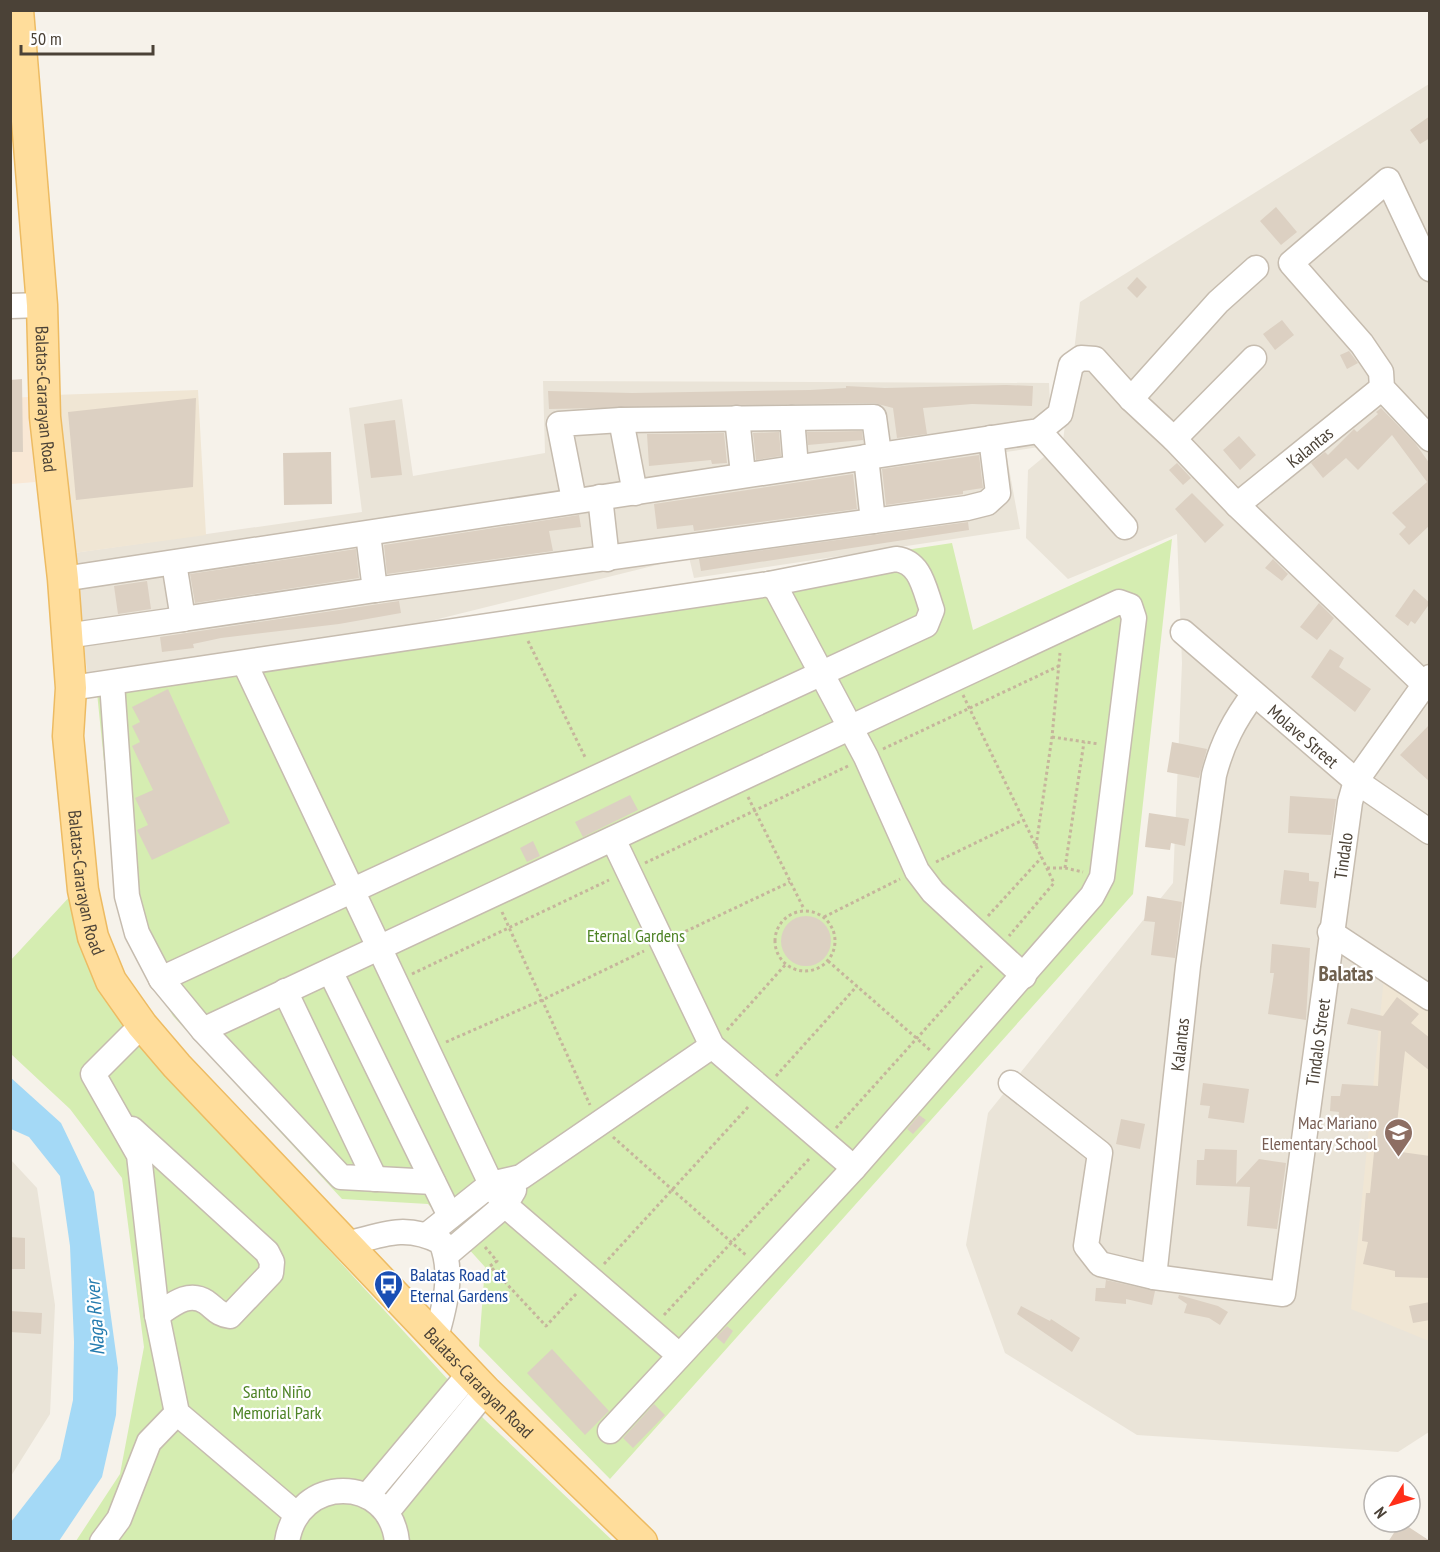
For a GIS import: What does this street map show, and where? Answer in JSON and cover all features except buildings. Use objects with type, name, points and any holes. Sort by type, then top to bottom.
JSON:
[{"type":"main road","name":"Balatas-Cararayan Road","points":[[18,10],[42,305],[45,417],[63,579],[71,688],[68,736],[83,890],[93,937],[111,981],[142,1025],[177,1066],[478,1382],[642,1542]]},
{"type":"street","points":[[1430,269],[1388,180],[1291,263],[1362,344],[1381,372],[1382,388],[1430,439]]},
{"type":"street","points":[[1131,399],[1218,302],[1256,268]]},
{"type":"street","points":[[10,306],[42,305]]},
{"type":"street","points":[[63,579],[368,534],[574,500],[635,493],[743,474],[1039,431],[1060,414],[1071,365],[1082,358],[1095,358],[1131,399],[1174,439],[1237,506],[1427,681],[1356,781]]},
{"type":"street","points":[[1174,439],[1254,358]]},
{"type":"street","name":"Kalantas","points":[[1237,506],[1382,388]]},
{"type":"street","points":[[574,500],[559,424],[621,420],[874,417],[873,521]]},
{"type":"street","points":[[737,418],[743,474]]},
{"type":"street","points":[[792,418],[796,467]]},
{"type":"street","points":[[621,420],[635,493]]},
{"type":"street","points":[[1039,431],[1125,527]]},
{"type":"street","points":[[66,636],[987,503],[998,493],[991,438]]},
{"type":"street","points":[[600,497],[607,559]]},
{"type":"street","points":[[368,534],[375,590]]},
{"type":"street","points":[[71,688],[245,664],[769,584],[896,558],[908,560],[916,568],[932,610],[926,625],[821,671],[161,979]]},
{"type":"street","points":[[174,563],[183,619]]},
{"type":"street","points":[[769,584],[777,590],[851,727],[917,871],[933,892],[1024,976]]},
{"type":"street","points":[[203,1030],[1119,602],[1130,606],[1134,618],[1102,877],[1092,896],[854,1168],[610,1431]]},
{"type":"street","name":"Molave Street","points":[[1183,632],[1356,781],[1430,832]]},
{"type":"street","points":[[245,664],[491,1184],[506,1204],[679,1356]]},
{"type":"street","points":[[112,683],[127,896],[136,933],[161,979],[203,1030],[341,1177],[433,1182]]},
{"type":"street","name":"Kalantas","points":[[1154,1277],[1188,966],[1214,775],[1221,745],[1238,715],[1254,694]]},
{"type":"street","name":"Tindalo","points":[[1330,932],[1356,781]]},
{"type":"street","points":[[613,839],[712,1046],[854,1168]]},
{"type":"street","points":[[1330,932],[1430,998]]},
{"type":"street","name":"Tindalo Street","points":[[1154,1277],[1283,1294],[1330,932]]},
{"type":"street","points":[[330,971],[450,1216]]},
{"type":"street","points":[[285,991],[375,1179]]},
{"type":"street","points":[[142,1025],[93,1074],[139,1155],[157,1315],[177,1413],[296,1514]]},
{"type":"street","points":[[427,1235],[491,1184],[521,1177],[712,1046]]},
{"type":"street","points":[[1011,1083],[1100,1153],[1086,1246],[1100,1264],[1154,1277]]},
{"type":"street","points":[[116,1114],[267,1252],[272,1262],[271,1273],[230,1316],[218,1314],[206,1302],[194,1297],[181,1299],[157,1315]]},
{"type":"street","points":[[447,1255],[506,1204],[521,1177]]},
{"type":"street","points":[[347,1244],[408,1231],[427,1235],[441,1242],[447,1255],[445,1306],[436,1337]]},
{"type":"street","points":[[367,1496],[478,1382]]},
{"type":"street","points":[[387,1512],[478,1382]]},
{"type":"street","points":[[102,1542],[118,1519],[149,1442],[177,1413]]},
{"type":"street","points":[[287,1542],[289,1529],[296,1514],[310,1500],[328,1492],[347,1490],[367,1496],[387,1512],[396,1530],[397,1542]]},
{"type":"path","points":[[518,621],[595,777]]},
{"type":"path","points":[[1036,846],[1060,665],[1059,630]]},
{"type":"path","points":[[395,982],[1060,665]]},
{"type":"path","points":[[650,1330],[824,1142],[1054,883],[956,680]]},
{"type":"path","points":[[1052,737],[1118,747]]},
{"type":"path","points":[[1065,868],[1083,742]]},
{"type":"path","points":[[740,779],[804,910]]},
{"type":"path","points":[[975,931],[1041,857]]},
{"type":"path","points":[[1047,868],[1065,868],[1102,877]]},
{"type":"path","points":[[427,1050],[542,1000],[790,882]]},
{"type":"path","points":[[804,910],[824,917],[834,930],[835,946],[828,961],[815,970],[800,971],[786,964],[776,949],[776,931],[787,916],[804,910]]},
{"type":"path","points":[[828,961],[945,1063]]},
{"type":"path","points":[[712,1046],[786,964]]},
{"type":"path","points":[[472,1232],[497,1261],[490,1266],[546,1326],[857,986]]},
{"type":"shaded area","points":[[1429,84],[1429,1432],[1398,1452],[1137,1435],[1005,1353],[966,1245],[988,1113],[1173,883],[1182,663],[1177,534],[1068,579],[1026,538],[1028,470],[1063,441],[1080,302]]},
{"type":"shaded area","points":[[543,381],[1049,383],[1052,445],[1006,452],[1020,529],[694,578],[689,557],[414,625],[87,672],[74,553],[362,512],[349,408],[402,399],[413,476],[545,453]]},
{"type":"shaded area","points":[[198,390],[206,535],[74,553],[53,395]]},
{"type":"shaded area","points":[[28,397],[35,482],[11,484],[11,398]]},
{"type":"shaded area","name":"Mac Mariano Elementary School","points":[[1384,977],[1429,1008],[1429,1341],[1351,1309]]},
{"type":"shaded area","points":[[11,1160],[37,1188],[55,1305],[50,1414],[11,1476]]},
{"type":"green space","name":"Eternal Gardens","points":[[1172,539],[1133,894],[610,1479],[479,1346],[485,1267],[428,1204],[342,1199],[173,1016],[127,941],[114,860],[95,673],[952,543],[973,630]]},
{"type":"green space","name":"Santo Niño Memorial Park","points":[[73,893],[83,938],[230,1142],[484,1419],[613,1541],[76,1541],[120,1474],[144,1347],[122,1178],[70,1109],[11,1054],[10,961]]},
{"type":"water","name":"Naga River","points":[[10,1077],[61,1123],[94,1192],[118,1368],[116,1415],[102,1477],[59,1541],[11,1541],[11,1522],[60,1459],[73,1400],[74,1342],[70,1246],[60,1176],[29,1137],[11,1129]]},
{"type":"place","name":"Mac Mariano Elementary School","points":[[1398,1158]]},
{"type":"place","name":"Balatas Road at Eternal Gardens","points":[[389,1310]]},
{"type":"district","name":"Balatas","points":[[1346,973]]}]
